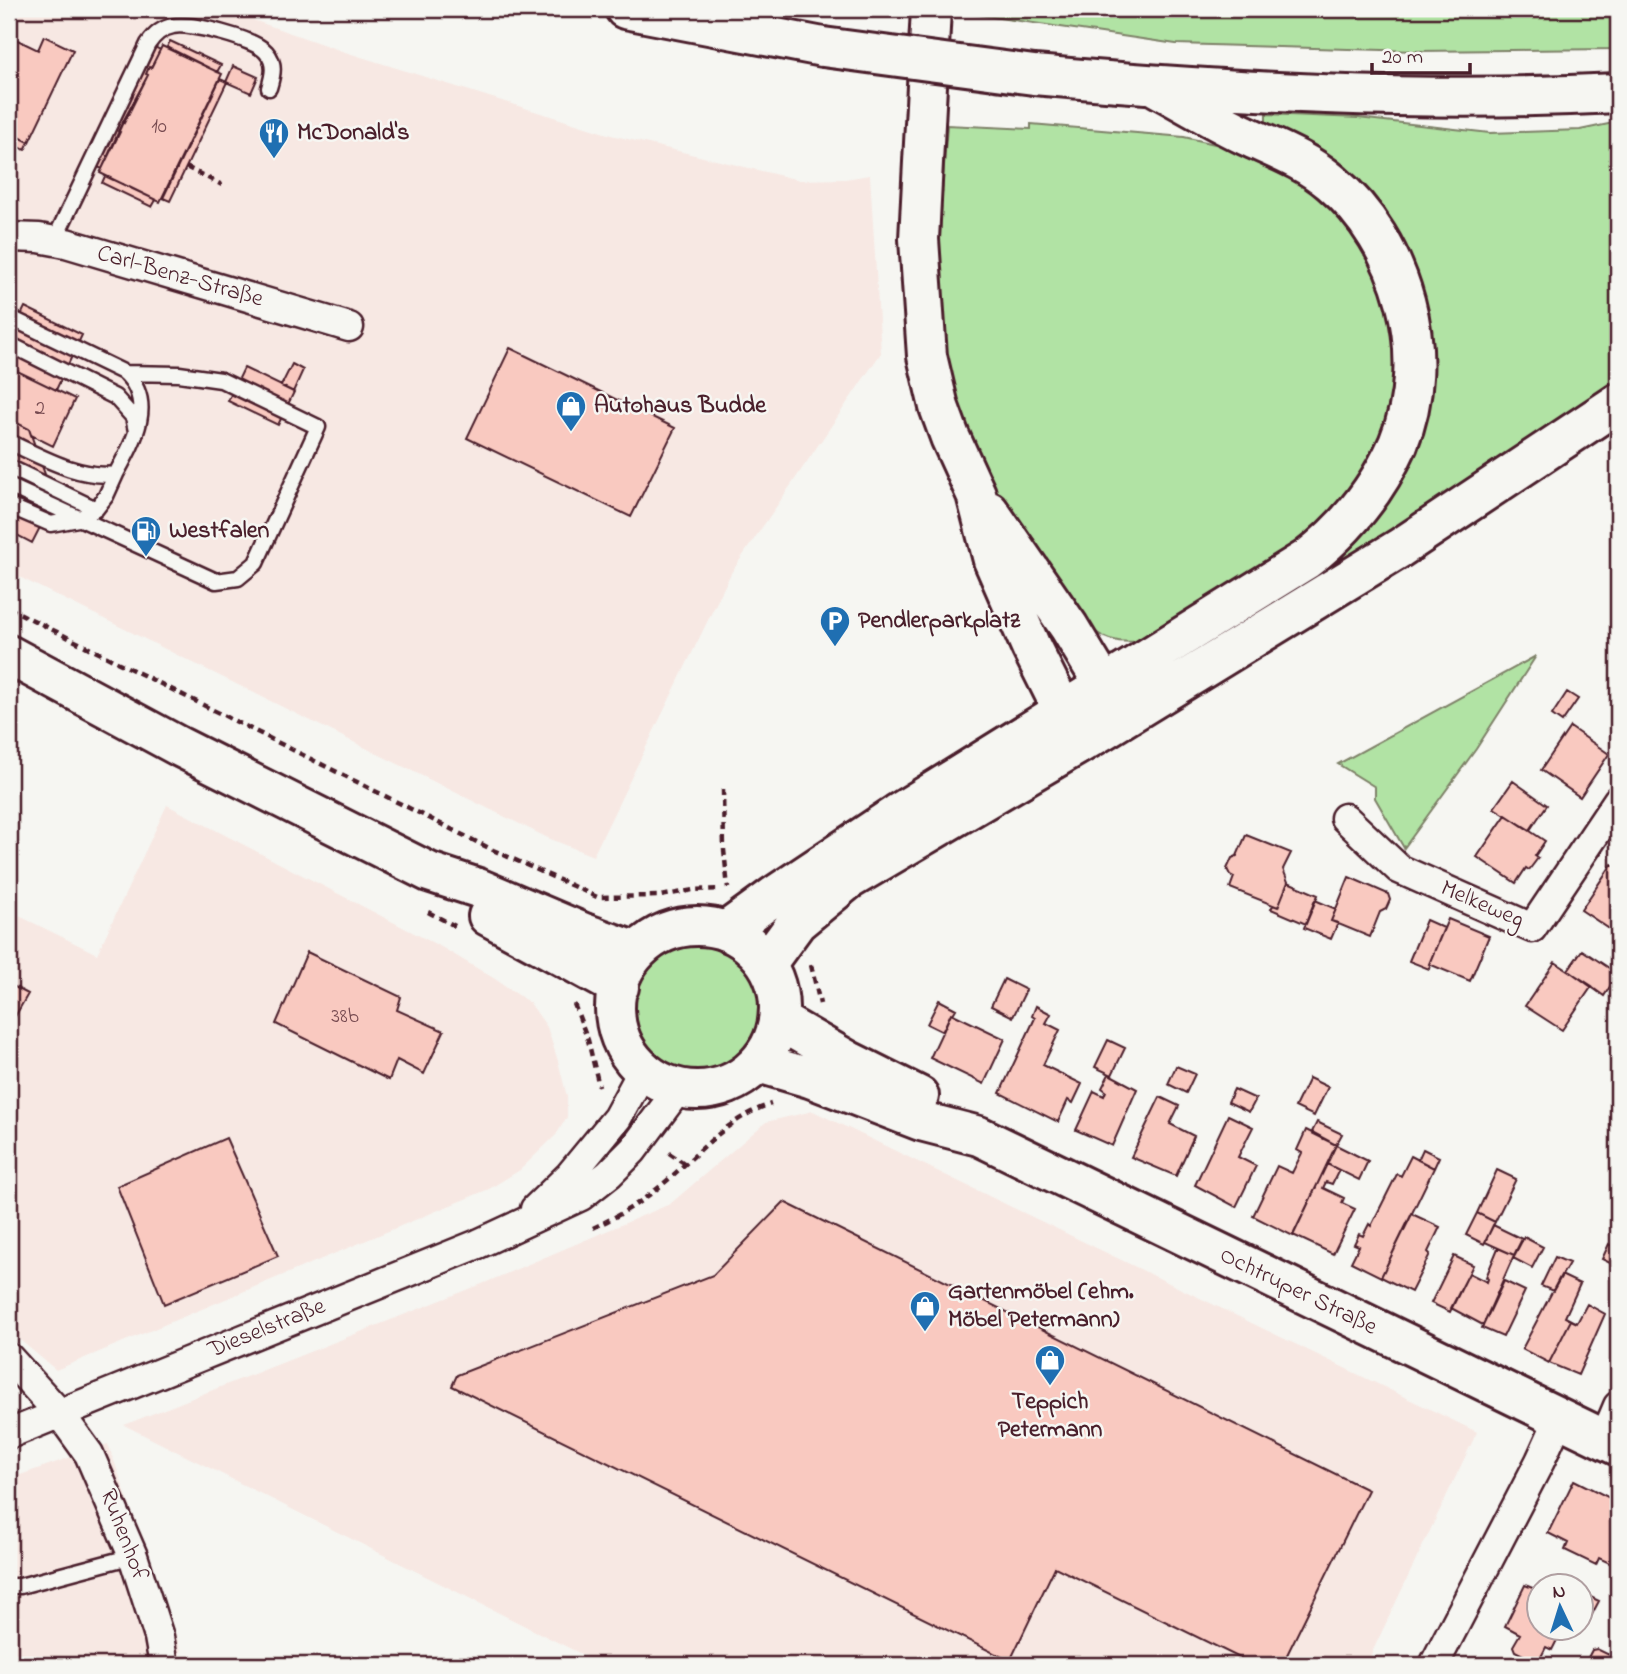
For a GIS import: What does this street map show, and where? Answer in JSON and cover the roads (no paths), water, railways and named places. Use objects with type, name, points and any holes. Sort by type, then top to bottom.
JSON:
[{"type":"main road","points":[[931,9],[919,239],[923,327],[939,407],[976,494],[993,560],[1031,647],[1063,711],[1103,730]]},
{"type":"main road","points":[[630,10],[823,47],[1034,75],[1153,85],[1333,96],[1490,97],[1618,93]]},
{"type":"main road","points":[[726,931],[897,814],[1286,574],[1331,540],[1352,518],[1386,469],[1399,441],[1407,414],[1413,372],[1410,324],[1398,276],[1387,252],[1350,199],[1301,160],[1246,136],[1153,85]]},
{"type":"main road","points":[[767,963],[797,922],[848,880],[1103,730],[1400,548],[1618,402]]},
{"type":"main road","points":[[976,494],[1069,627],[1104,685],[1103,730]]},
{"type":"main road","points":[[9,655],[180,747],[429,872],[478,888],[584,933],[637,951]]},
{"type":"main road","points":[[429,872],[472,908],[619,987]]},
{"type":"main road","points":[[707,926],[726,931],[748,943],[767,963],[778,990],[778,1020],[770,1046],[758,1063],[743,1076],[722,1086],[691,1089],[663,1084],[643,1070],[624,1044],[618,1028],[616,999],[623,973],[637,951],[657,936],[678,928],[707,926]]},
{"type":"main road","name":"Ochtruper Straße","points":[[778,1020],[849,1061],[935,1104],[979,1136],[1560,1418],[1614,1430]]},
{"type":"main road","name":"Ochtruper Straße","points":[[758,1063],[810,1078],[921,1121],[979,1136]]},
{"type":"street","name":"Carl-Benz-Straße","points":[[9,237],[54,241],[349,327]]},
{"type":"street","name":"Melkeweg","points":[[1345,818],[1399,869],[1532,928],[1618,800]]},
{"type":"street","name":"Dieselstraße","points":[[524,1221],[570,1175],[617,1118],[643,1070]]},
{"type":"street","name":"Dieselstraße","points":[[9,1434],[478,1244],[581,1196],[633,1150],[680,1087]]},
{"type":"street","name":"Ruhenhof","points":[[9,1359],[60,1414],[89,1454],[132,1556],[159,1637],[164,1665]]},
{"type":"street","points":[[1434,1665],[1560,1418]]},
{"type":"lane","points":[[54,241],[148,44],[159,32],[174,26],[191,25],[252,43],[263,49],[270,59],[273,72],[269,88]]},
{"type":"lane","points":[[9,317],[125,373],[134,382],[141,396],[142,410],[117,474],[96,509],[78,519],[51,524],[9,506]]},
{"type":"lane","points":[[9,344],[115,397],[133,417],[136,431]]},
{"type":"lane","points":[[9,486],[216,580],[238,578],[256,564],[318,427],[221,380],[179,374],[125,373]]},
{"type":"lane","points":[[9,442],[82,472],[97,475],[117,474]]},
{"type":"lane","points":[[9,467],[96,509]]},
{"type":"lane","points":[[9,1586],[20,1586],[132,1556]]},
{"type":"place","name":"McDonald's","points":[[274,160]]},
{"type":"place","name":"Autohaus Budde","points":[[571,433]]},
{"type":"place","name":"Westfalen","points":[[146,558]]},
{"type":"place","name":"Pendlerparkplatz","points":[[835,648]]},
{"type":"place","name":"Gartenmöbel (ehm. Möbel Petermann)","points":[[925,1333]]},
{"type":"place","name":"Teppich Petermann","points":[[1050,1387]]}]
